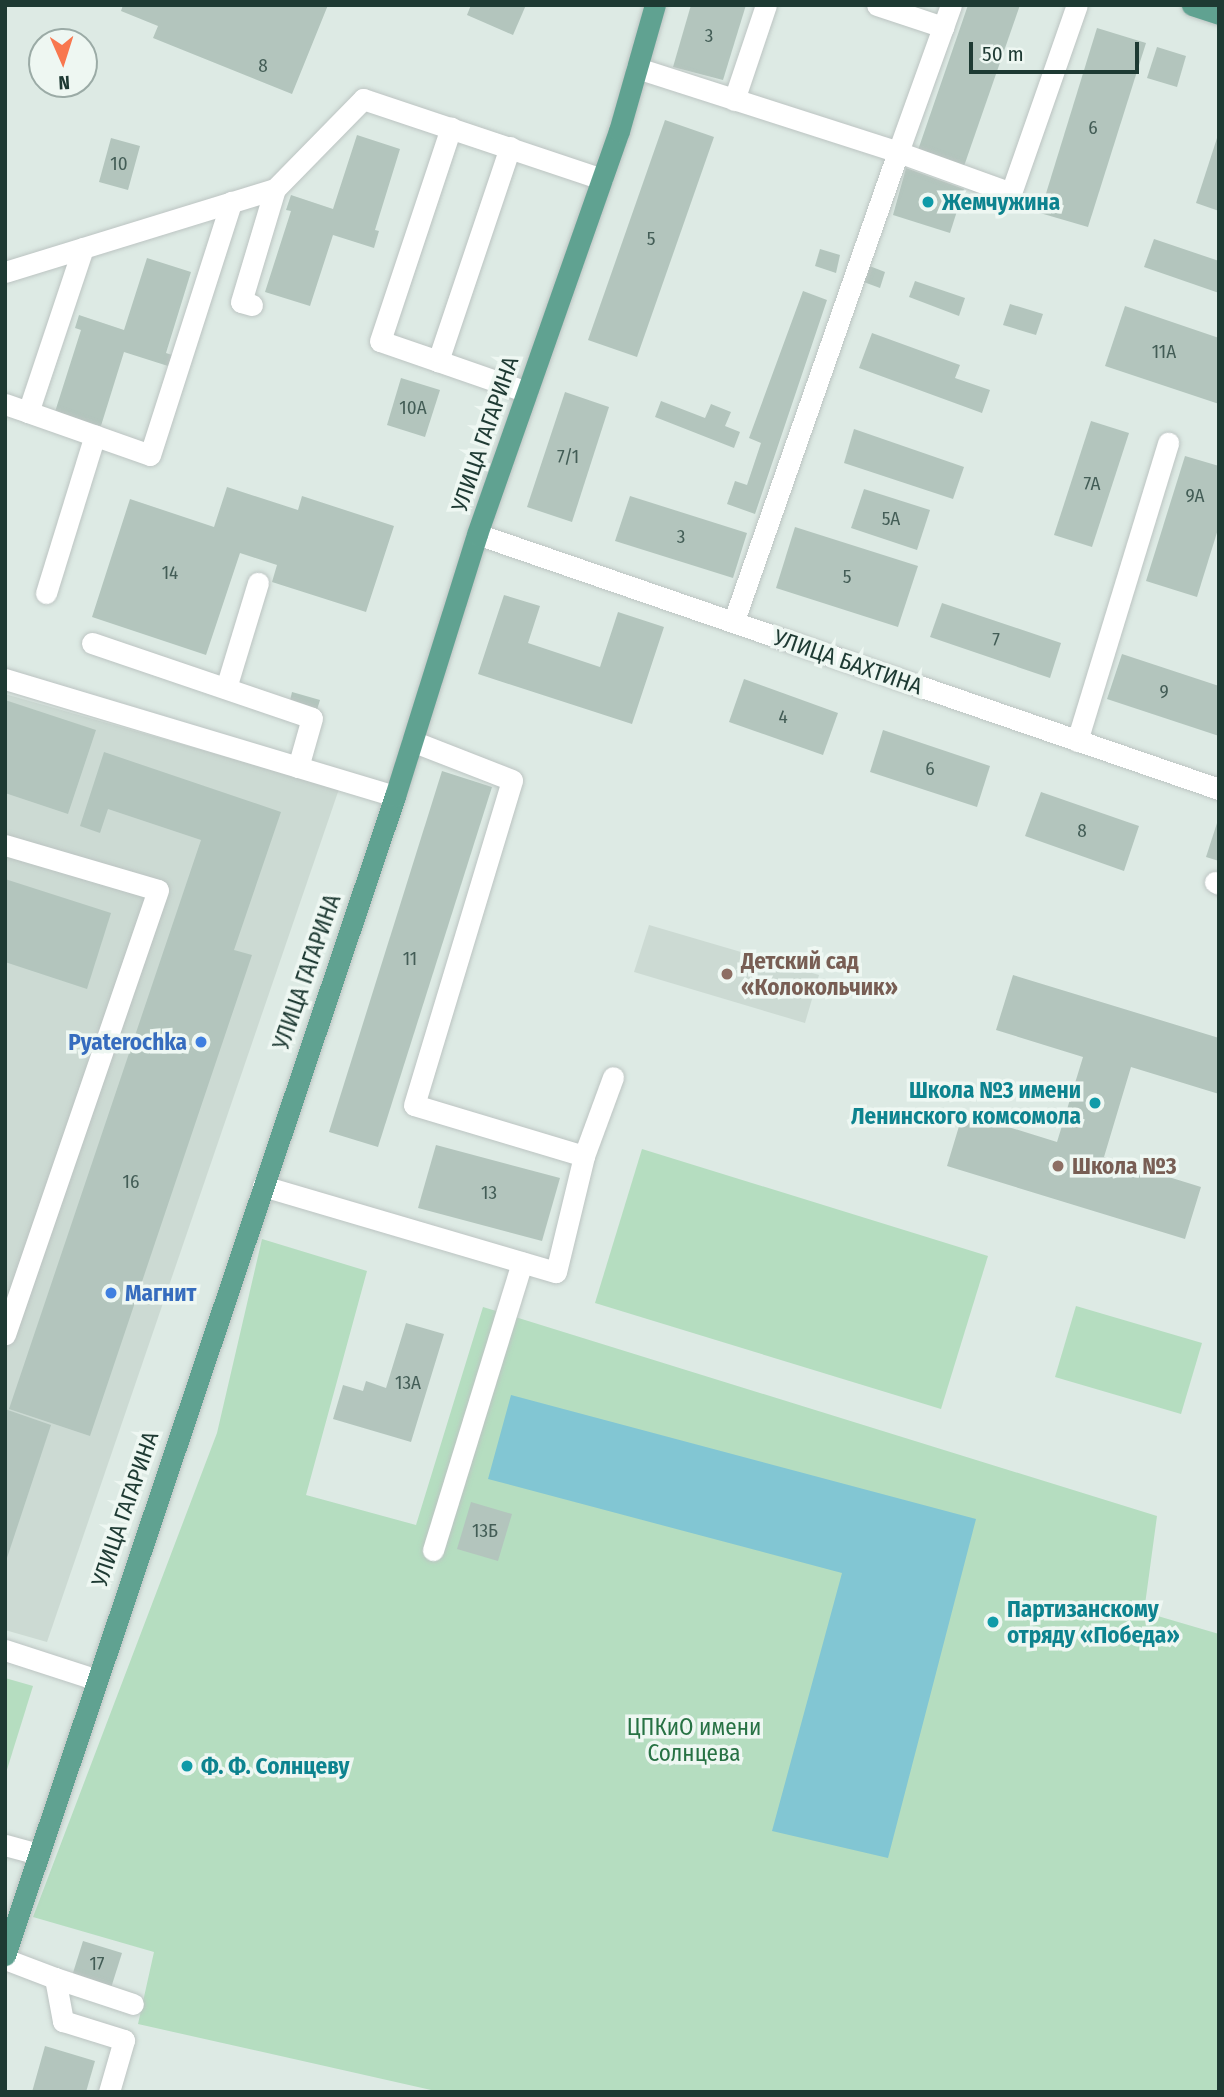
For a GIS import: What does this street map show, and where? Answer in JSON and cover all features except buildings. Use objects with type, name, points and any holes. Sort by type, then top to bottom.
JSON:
[{"type":"main road","name":"УЛИЦА ГАГАРИНА","points":[[5,1957],[94,1679],[395,796],[477,534],[602,178],[655,5]]},
{"type":"main road","points":[[1192,5],[1219,14]]},
{"type":"street","points":[[734,100],[766,5]]},
{"type":"street","points":[[877,5],[943,27]]},
{"type":"street","points":[[733,622],[951,5]]},
{"type":"street","points":[[637,68],[898,152],[1012,192],[1077,5]]},
{"type":"street","points":[[5,272],[275,188],[363,99],[602,178]]},
{"type":"street","points":[[451,128],[372,338],[527,392]]},
{"type":"street","points":[[438,360],[510,147]]},
{"type":"street","points":[[252,305],[241,302],[275,188]]},
{"type":"street","points":[[5,404],[149,455],[231,202]]},
{"type":"street","points":[[28,412],[83,248]]},
{"type":"street","points":[[46,593],[95,436]]},
{"type":"street","points":[[1077,741],[1168,443]]},
{"type":"street","name":"УЛИЦА БАХТИНА","points":[[477,534],[1219,789]]},
{"type":"street","points":[[226,688],[258,583]]},
{"type":"street","points":[[92,643],[313,718],[298,767]]},
{"type":"street","points":[[5,679],[395,796]]},
{"type":"street","points":[[412,741],[512,780],[414,1105],[584,1156]]},
{"type":"street","points":[[5,845],[158,890],[5,1334]]},
{"type":"street","points":[[263,1186],[556,1272],[584,1156],[614,1077]]},
{"type":"street","points":[[433,1550],[522,1262]]},
{"type":"street","points":[[5,1650],[94,1679]]},
{"type":"street","points":[[5,1845],[38,1854]]},
{"type":"street","points":[[5,1957],[55,1978],[133,2004]]},
{"type":"street","points":[[55,1978],[62,2021],[124,2040],[109,2092]]},
{"type":"shaded area","points":[[5,694],[339,789],[47,1642],[5,1630]]},
{"type":"shaded area","name":"Детский сад «Колокольчик»","points":[[649,925],[819,975],[805,1023],[634,972]]},
{"type":"green space","points":[[642,1149],[988,1256],[941,1409],[595,1303]]},
{"type":"green space","name":"ЦПКиО имени Солнцева","points":[[262,1239],[367,1271],[306,1495],[416,1525],[483,1307],[1157,1516],[1144,1612],[1219,1634],[1219,2092],[440,2092],[138,2024],[154,1952],[33,1917],[217,1433]]},
{"type":"green space","points":[[1076,1306],[1202,1343],[1181,1414],[1055,1377]]},
{"type":"green space","points":[[5,1678],[33,1686],[5,1776]]},
{"type":"water","points":[[511,1395],[976,1519],[888,1858],[772,1831],[842,1573],[488,1479]]},
{"type":"place","name":"Жемчужина","points":[[928,202]]},
{"type":"place","name":"Детский сад «Колокольчик»","points":[[727,974]]},
{"type":"place","name":"Pyaterochka","points":[[201,1042]]},
{"type":"place","name":"Школа №3 имени Ленинского комсомола","points":[[1095,1103]]},
{"type":"place","name":"Школа №3","points":[[1058,1166]]},
{"type":"place","name":"Магнит","points":[[111,1293]]},
{"type":"place","name":"Партизанскому отряду «Победа»","points":[[993,1622]]},
{"type":"place","name":"Ф. Ф. Солнцеву","points":[[187,1766]]}]
